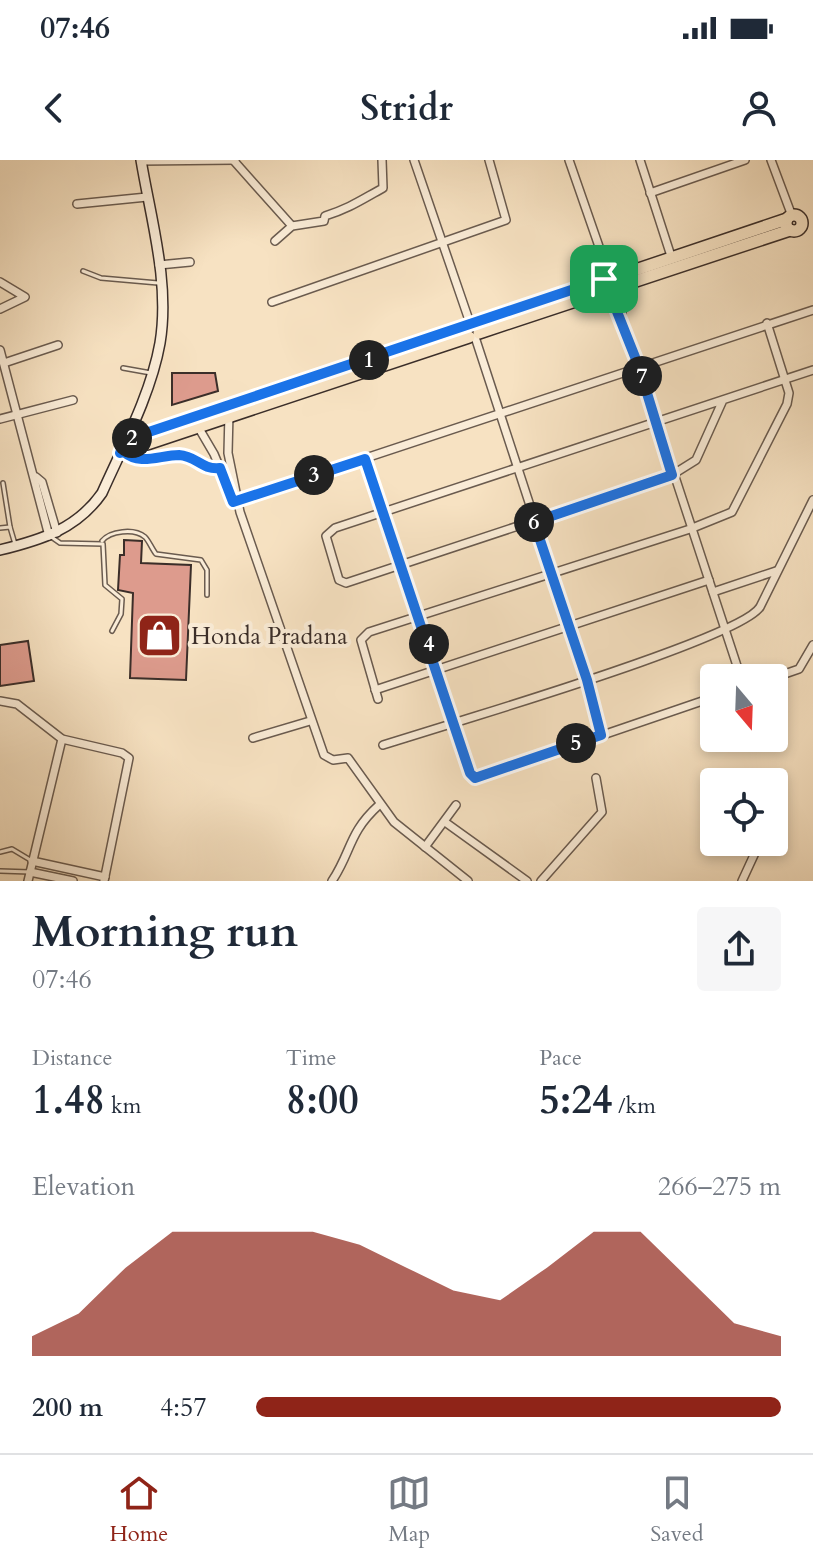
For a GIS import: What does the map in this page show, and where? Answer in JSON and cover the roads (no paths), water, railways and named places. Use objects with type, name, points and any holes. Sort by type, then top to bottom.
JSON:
[{"type":"main road","points":[[0,550],[53,534],[91,509],[123,448],[151,373],[160,345],[162,283],[141,161]]},
{"type":"main road","points":[[123,448],[797,222],[813,211]]},
{"type":"main road","points":[[611,283],[671,256],[797,222]]},
{"type":"street","points":[[141,161],[234,160],[292,226]]},
{"type":"street","points":[[275,241],[292,226],[324,221],[325,216],[354,207],[367,194],[380,190],[384,186],[382,160]]},
{"type":"street","points":[[414,160],[587,680],[601,735]]},
{"type":"street","points":[[272,302],[506,220],[489,160]]},
{"type":"street","points":[[569,160],[603,258],[600,268],[624,305],[621,317],[736,664]]},
{"type":"street","points":[[640,160],[671,256]]},
{"type":"street","points":[[650,193],[745,160]]},
{"type":"street","points":[[771,160],[797,222]]},
{"type":"street","points":[[77,204],[147,197]]},
{"type":"street","points":[[159,265],[190,262]]},
{"type":"street","points":[[0,282],[25,297],[0,309]]},
{"type":"street","points":[[236,501],[813,310]]},
{"type":"street","points":[[378,699],[363,652],[363,636],[690,529],[732,512],[787,404],[785,378],[767,323]]},
{"type":"street","points":[[3,367],[58,345]]},
{"type":"street","points":[[0,350],[36,477],[34,483],[53,534]]},
{"type":"street","points":[[723,400],[696,460],[672,475],[401,566],[346,583],[339,580],[327,535],[384,512],[813,370]]},
{"type":"street","points":[[0,419],[73,400]]},
{"type":"street","points":[[229,412],[228,453],[236,501]]},
{"type":"street","points":[[197,423],[236,501],[324,755],[333,760],[348,758],[379,805],[468,881]]},
{"type":"street","points":[[365,459],[438,669],[470,773],[477,778],[700,702]]},
{"type":"street","points":[[383,745],[587,680],[725,630],[757,612],[813,500]]},
{"type":"street","points":[[713,592],[776,571]]},
{"type":"street","points":[[375,690],[709,580]]},
{"type":"street","points":[[788,673],[799,669],[813,645]]},
{"type":"street","points":[[0,701],[17,704],[62,739],[122,753],[129,758],[104,879],[32,861]]},
{"type":"street","points":[[253,738],[310,721]]},
{"type":"street","points":[[62,739],[29,877],[73,881]]},
{"type":"street","points":[[541,881],[602,812],[596,778]]},
{"type":"street","points":[[332,881],[346,846],[363,819],[379,805]]},
{"type":"street","points":[[425,847],[456,805]]},
{"type":"street","points":[[445,822],[527,881]]},
{"type":"street","points":[[742,881],[754,856]]},
{"type":"lane","points":[[83,271],[101,278],[162,283]]},
{"type":"lane","points":[[123,368],[151,373]]},
{"type":"lane","points":[[123,448],[136,459],[180,455],[189,457],[203,468],[220,468]]},
{"type":"lane","points":[[3,483],[16,546]]},
{"type":"lane","points":[[0,528],[10,527]]},
{"type":"lane","points":[[53,534],[60,543],[101,542],[111,533],[139,535],[145,538],[156,554],[201,560],[207,570],[207,595]]},
{"type":"lane","points":[[101,542],[104,546],[105,585],[122,599],[121,614],[112,631]]},
{"type":"lane","points":[[0,852],[12,849],[32,861]]},
{"type":"lane","points":[[0,871],[29,877]]},
{"type":"place","name":"Honda Pradana","points":[[160,636]]}]
